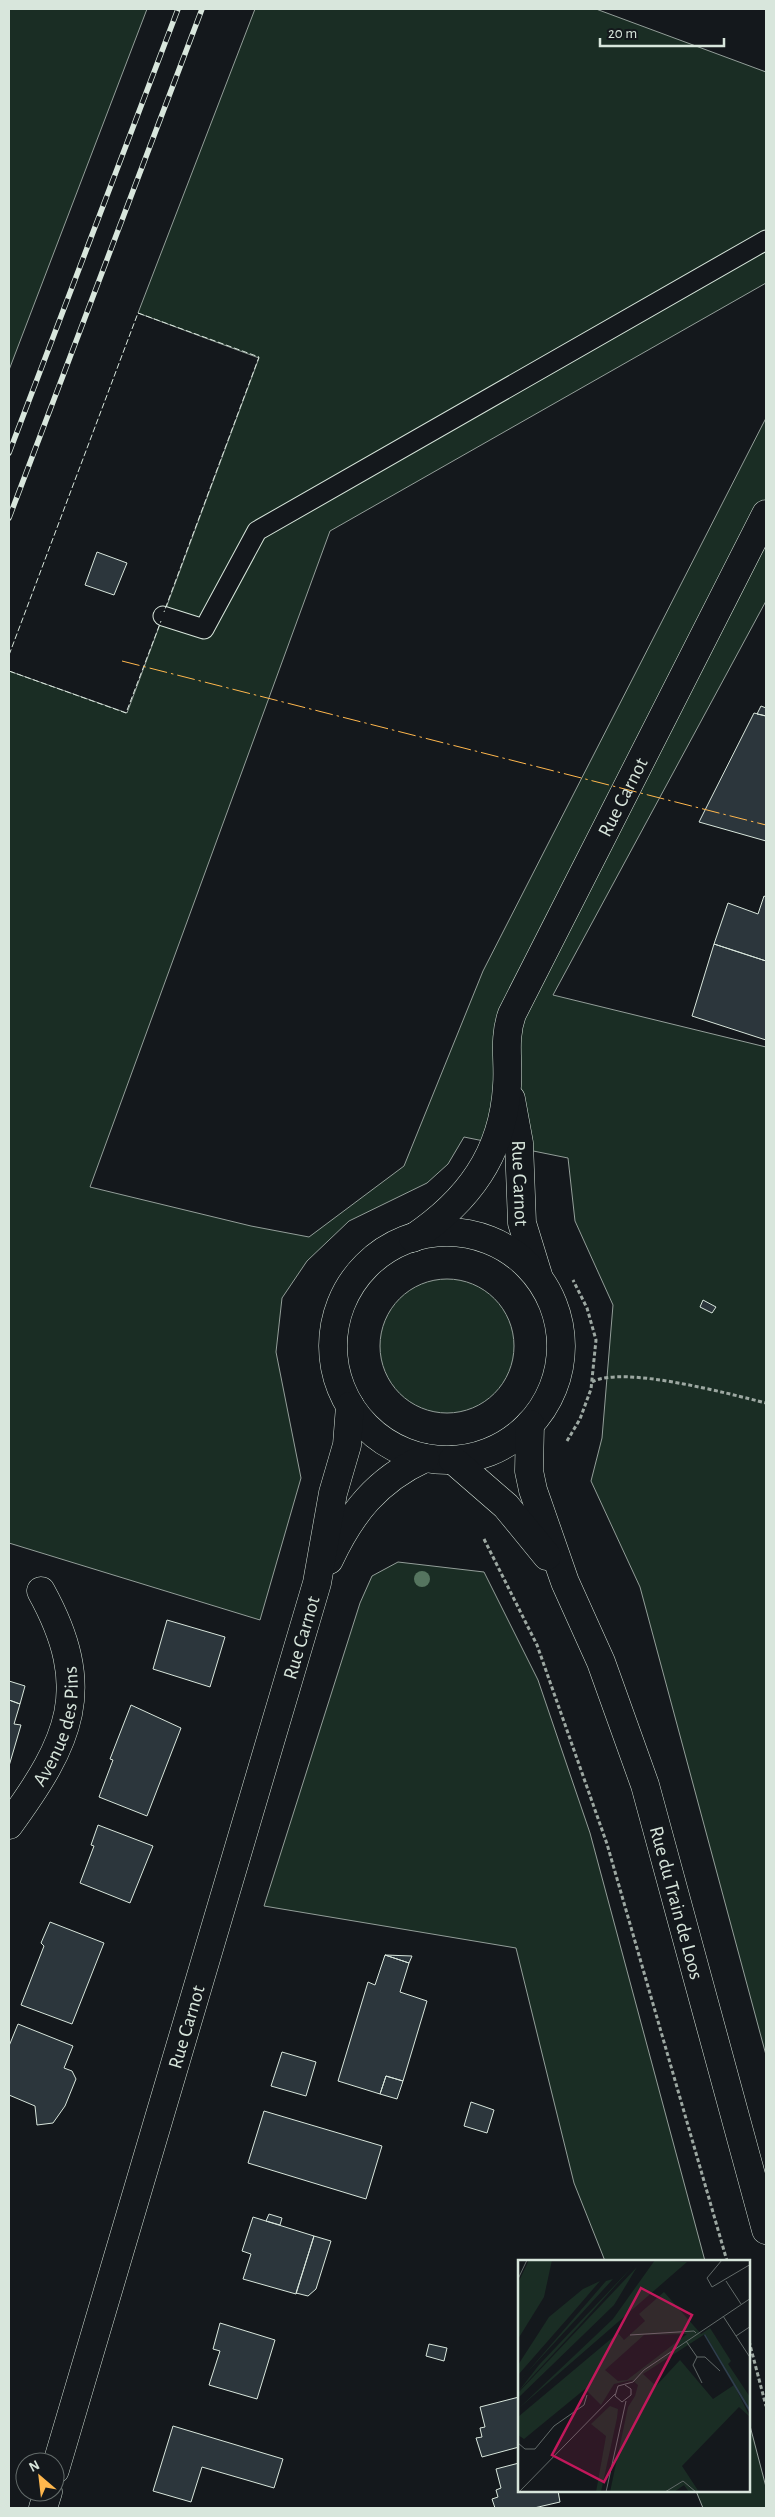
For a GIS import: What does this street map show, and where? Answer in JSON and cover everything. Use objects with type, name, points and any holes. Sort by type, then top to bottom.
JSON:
[{"type":"street","name":"Rue Carnot","points":[[413,1238],[451,1210],[479,1174],[492,1153],[499,1133],[507,1085],[507,1029],[518,1000],[766,514]]},
{"type":"street","name":"Rue Carnot","points":[[507,1085],[516,1120],[519,1143],[522,1222],[540,1280]]},
{"type":"street","points":[[455,1232],[484,1238],[509,1250],[531,1269],[540,1280],[548,1292],[558,1319],[560,1361],[553,1389],[539,1414],[508,1442],[475,1456],[453,1460],[425,1458],[400,1450],[377,1436],[362,1422],[350,1406],[339,1381],[335,1361],[334,1340],[338,1313],[350,1288],[366,1266],[388,1249],[413,1238],[455,1232]]},
{"type":"street","name":"Rue Carnot","points":[[60,2452],[317,1584],[333,1493],[347,1445],[350,1406]]},
{"type":"street","name":"Rue du Train de Loos","points":[[530,1424],[528,1452],[531,1480],[540,1513],[565,1582],[602,1662],[645,1785],[766,2230]]},
{"type":"street","name":"Rue Carnot","points":[[317,1584],[348,1523],[360,1507],[404,1468],[425,1458]]},
{"type":"street","name":"Rue du Train de Loos","points":[[453,1460],[506,1506],[522,1524],[565,1582]]},
{"type":"street","name":"Avenue des Pins","points":[[9,1825],[38,1786],[56,1752],[64,1730],[70,1700],[70,1673],[63,1636],[41,1591]]},
{"type":"lane","points":[[163,616],[204,629],[257,531],[766,240]]},
{"type":"path","points":[[565,1445],[580,1419],[591,1390],[596,1340],[587,1308],[571,1276]]},
{"type":"path","points":[[591,1382],[598,1379],[628,1377],[710,1390],[766,1403]]},
{"type":"path","points":[[522,1524],[504,1534],[494,1556],[537,1645],[607,1844],[727,2260]]},
{"type":"path","points":[[750,2344],[766,2406]]},
{"type":"green space","points":[[9,9],[147,9],[9,370]]},
{"type":"green space","points":[[255,9],[596,9],[766,72],[766,283],[330,531],[90,1187],[251,1226],[309,1237],[404,1166],[483,971],[766,418],[766,601],[553,995],[766,1047],[766,2055],[640,1587],[591,1481],[602,1438],[613,1305],[575,1221],[568,1158],[464,1137],[448,1164],[427,1183],[349,1221],[307,1261],[282,1298],[276,1352],[301,1478],[260,1620],[9,1543],[9,671],[127,713],[259,358],[138,313]]},
{"type":"green space","points":[[447,1279],[473,1284],[494,1299],[509,1320],[514,1346],[509,1372],[494,1393],[473,1408],[447,1413],[421,1408],[400,1393],[385,1372],[380,1346],[385,1320],[400,1299],[421,1284]]},
{"type":"green space","points":[[398,1562],[484,1572],[538,1680],[590,1833],[705,2260],[605,2260],[574,2183],[516,1948],[264,1906],[360,1603],[372,1576]]},
{"type":"green space","points":[[750,2426],[766,2487],[766,2508],[703,2508],[696,2492],[750,2492]]},
{"type":"building","points":[[97,552],[127,563],[114,595],[85,585]]},
{"type":"building","points":[[761,706],[766,708],[766,716],[757,714]]},
{"type":"building","points":[[754,713],[766,716],[766,841],[699,822]]},
{"type":"building","points":[[764,896],[766,897],[766,961],[714,944],[728,903],[758,914]]},
{"type":"building","points":[[714,944],[766,961],[766,1040],[692,1016]]},
{"type":"building","points":[[703,1300],[716,1307],[712,1313],[700,1307]]},
{"type":"building","points":[[167,1620],[225,1637],[210,1687],[153,1669]]},
{"type":"building","points":[[9,1681],[25,1686],[20,1704],[9,1700]]},
{"type":"building","points":[[9,1700],[20,1704],[14,1724],[21,1725],[9,1766]]},
{"type":"building","points":[[131,1705],[181,1728],[147,1816],[99,1797],[113,1760],[110,1759]]},
{"type":"building","points":[[98,1825],[153,1846],[130,1903],[80,1883],[94,1846],[91,1845]]},
{"type":"building","points":[[50,1922],[104,1943],[72,2024],[21,2005],[44,1946],[41,1943]]},
{"type":"building","points":[[385,1955],[409,1963],[400,1992],[427,2001],[403,2081],[386,2076],[380,2094],[338,2081],[368,1982],[375,1985]]},
{"type":"building","points":[[385,1955],[412,1956],[409,1963]]},
{"type":"building","points":[[18,2024],[73,2046],[64,2068],[72,2071],[76,2079],[65,2106],[53,2123],[37,2125],[35,2106],[9,2095],[9,2046]]},
{"type":"building","points":[[282,2052],[316,2062],[306,2096],[271,2086]]},
{"type":"building","points":[[386,2076],[403,2081],[397,2099],[380,2094]]},
{"type":"building","points":[[471,2102],[494,2110],[487,2133],[464,2126]]},
{"type":"building","points":[[264,2111],[382,2146],[366,2199],[248,2163]]},
{"type":"building","points":[[269,2214],[282,2218],[280,2225],[266,2221]]},
{"type":"building","points":[[253,2217],[314,2236],[296,2294],[243,2279],[251,2254],[242,2251]]},
{"type":"building","points":[[314,2236],[331,2241],[316,2289],[308,2296],[296,2293]]},
{"type":"building","points":[[220,2323],[275,2340],[257,2399],[209,2385],[220,2351],[213,2349]]},
{"type":"building","points":[[429,2344],[447,2348],[444,2361],[426,2356]]},
{"type":"building","points":[[518,2397],[518,2447],[482,2457],[476,2438],[482,2437],[480,2428],[485,2427],[480,2407]]},
{"type":"building","points":[[173,2426],[283,2459],[274,2488],[202,2467],[191,2502],[153,2491]]},
{"type":"building","points":[[518,2463],[518,2492],[558,2492],[560,2502],[534,2508],[495,2508],[492,2499],[498,2497],[496,2490],[501,2488],[496,2469]]},
{"type":"railway","points":[[9,453],[178,9]]},
{"type":"railway","points":[[9,518],[202,9]]},
{"type":"fence","points":[[9,655],[138,313],[259,357],[164,612]]},
{"type":"fence","points":[[9,671],[126,713],[161,621]]},
{"type":"power","points":[[122,661],[766,825]]}]
